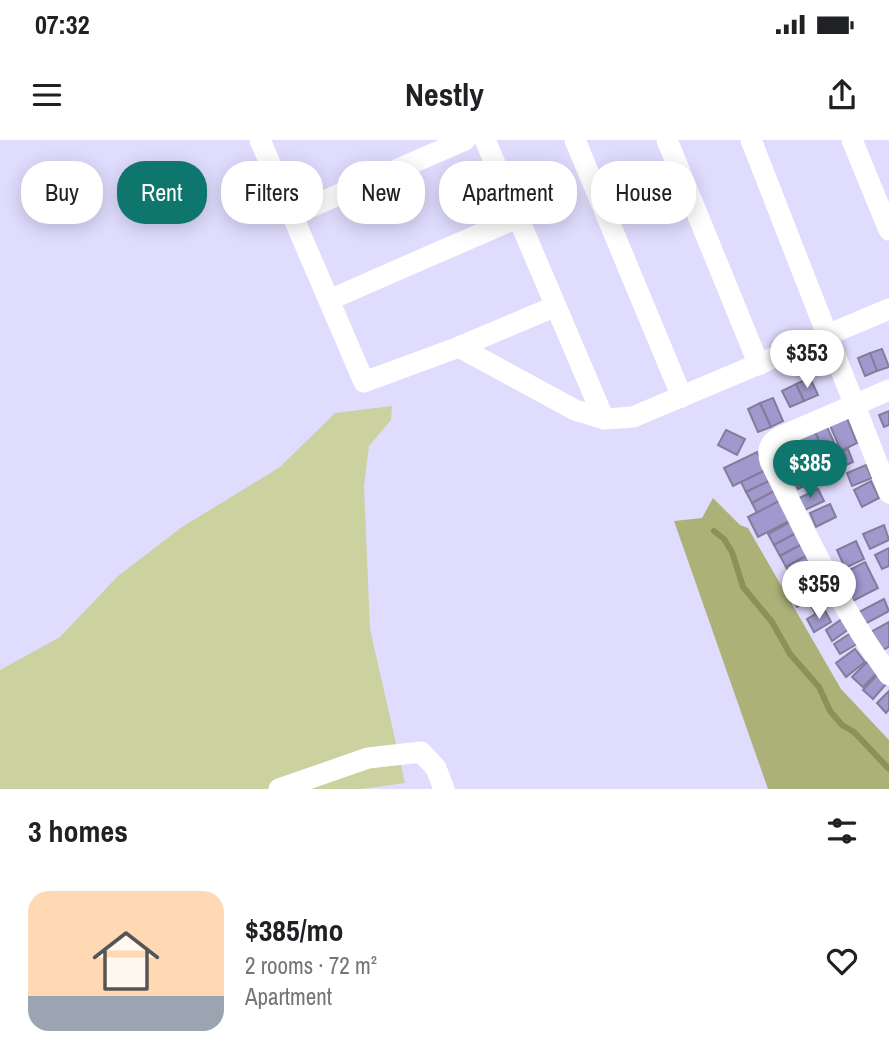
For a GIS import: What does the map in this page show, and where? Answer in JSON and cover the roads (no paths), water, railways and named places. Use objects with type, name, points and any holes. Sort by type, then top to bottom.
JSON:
[{"type":"street","points":[[260,140],[269,161]]},
{"type":"street","points":[[323,202],[465,140]]},
{"type":"street","points":[[485,140],[494,161]]},
{"type":"street","points":[[575,140],[681,397]]},
{"type":"street","points":[[667,140],[759,365]]},
{"type":"street","points":[[751,140],[889,493]]},
{"type":"street","points":[[852,140],[889,230]]},
{"type":"street","points":[[296,224],[364,382],[459,347],[556,306]]},
{"type":"street","points":[[328,300],[503,224]]},
{"type":"street","points":[[522,224],[604,419]]},
{"type":"street","points":[[459,347],[575,410],[604,419],[633,417],[889,309]]},
{"type":"street","points":[[889,390],[780,437],[773,441],[768,454],[819,559],[866,643],[889,675]]},
{"type":"street","points":[[279,789],[368,758],[421,752],[436,768],[444,789]]},
{"type":"waterway","points":[[714,531],[724,539],[732,552],[743,587],[772,622],[790,654],[819,687],[830,711],[889,769]]}]
